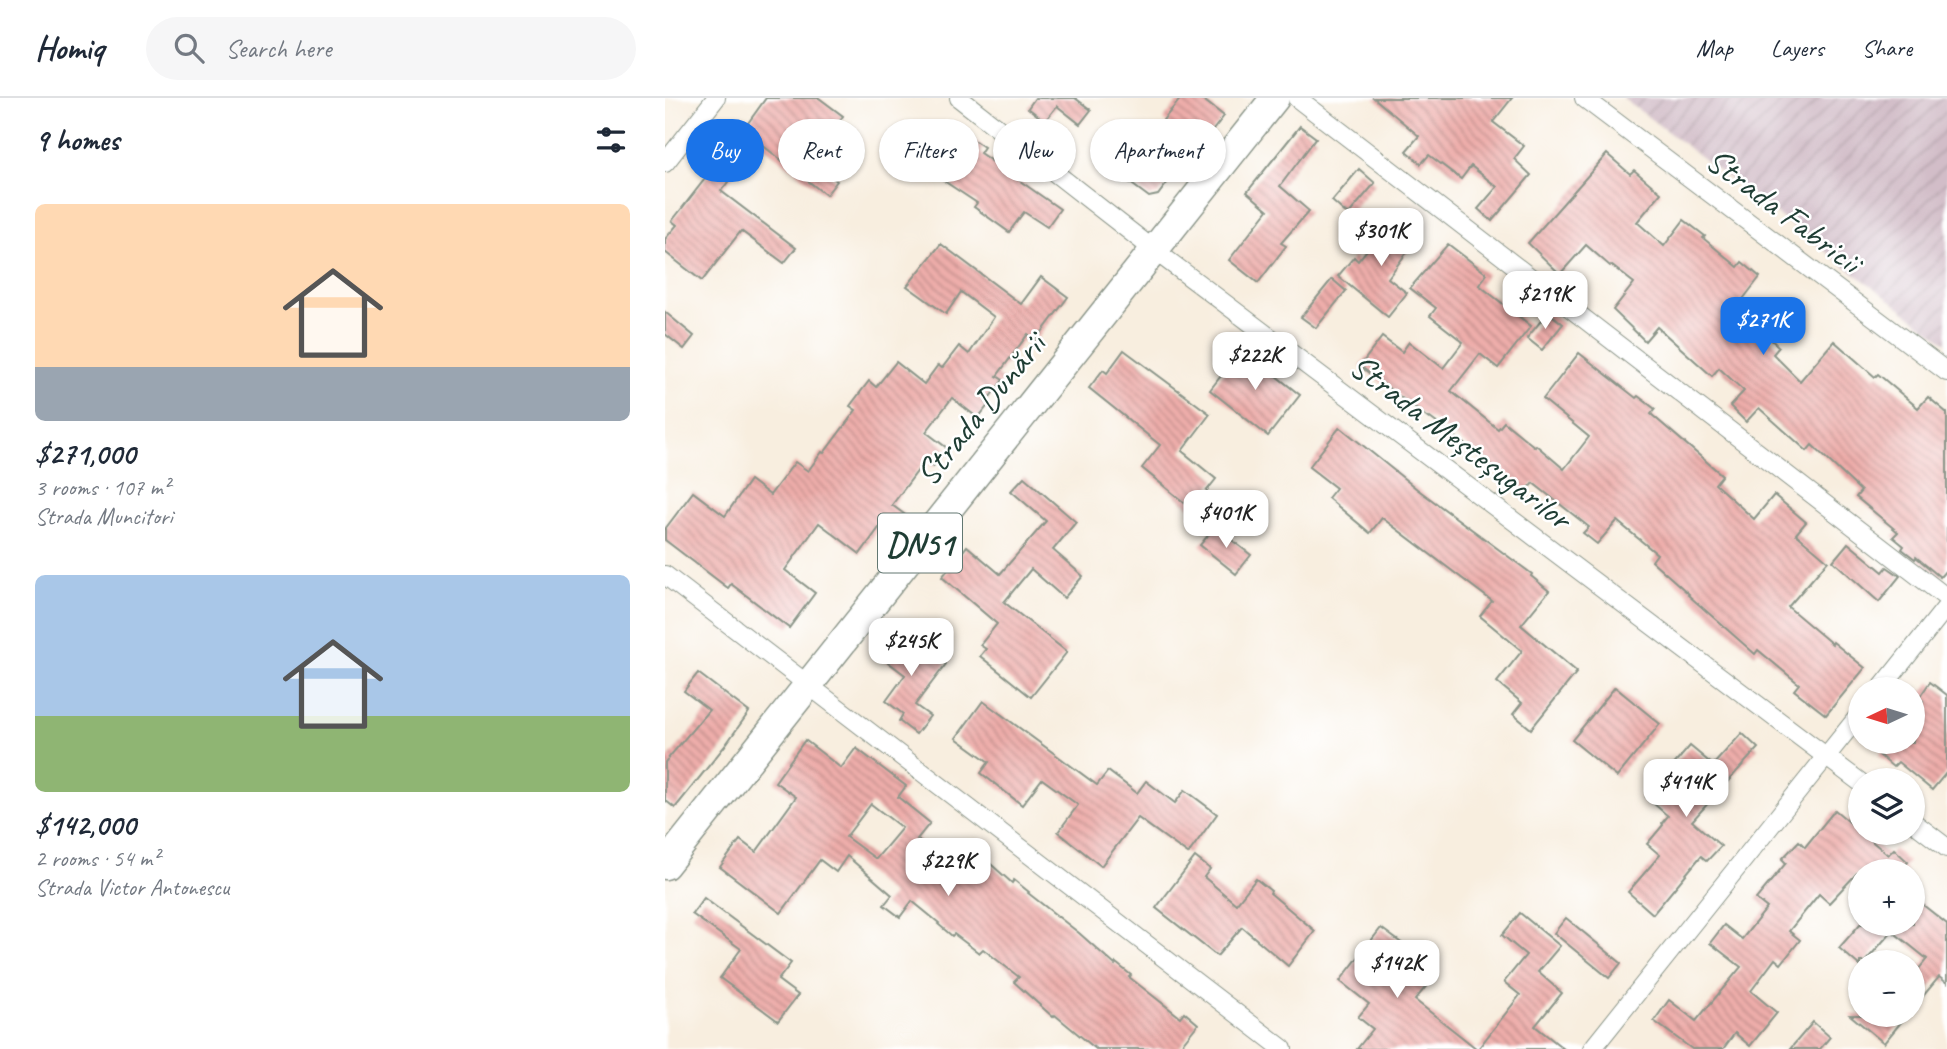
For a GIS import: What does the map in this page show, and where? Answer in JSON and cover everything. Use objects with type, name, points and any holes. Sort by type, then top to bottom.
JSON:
[{"type":"main road","name":"Strada Dunării","points":[[665,865],[1275,98]]},
{"type":"street","points":[[665,163],[716,98]]},
{"type":"street","name":"Strada Meșteșugarilor","points":[[959,98],[1154,250],[1848,773]]},
{"type":"street","points":[[1297,98],[1947,598]]},
{"type":"street","name":"Strada Fabricii","points":[[1584,98],[1947,372]]},
{"type":"street","points":[[665,575],[1283,1049]]},
{"type":"street","points":[[1890,677],[1947,606]]},
{"type":"street","points":[[1592,1049],[1848,728]]},
{"type":"street","points":[[1925,831],[1947,848]]},
{"type":"shaded area","points":[[1623,98],[1947,98],[1947,343]]},
{"type":"building","points":[[766,98],[819,98],[843,116],[841,119],[778,119],[778,157],[764,146],[764,119],[751,119]]},
{"type":"building","points":[[1035,98],[1075,98],[1091,110],[1080,124],[1057,106],[1047,119],[1042,119],[1028,108]]},
{"type":"building","points":[[1181,98],[1201,98],[1224,116],[1222,119],[1164,119]]},
{"type":"building","points":[[1374,98],[1512,98],[1493,122],[1524,146],[1514,159],[1531,175],[1492,221],[1478,209],[1497,187],[1471,166],[1461,179],[1429,155],[1421,164],[1406,151],[1419,136]]},
{"type":"building","points":[[1300,126],[1316,138],[1280,186],[1309,211],[1281,243],[1286,246],[1258,283],[1229,260],[1268,210],[1247,192]]},
{"type":"building","points":[[979,144],[984,147],[980,153],[993,162],[993,182],[1021,182],[1060,209],[1047,227],[1024,212],[1009,232],[974,207],[977,203],[946,182],[979,182]]},
{"type":"building","points":[[1607,154],[1630,174],[1634,170],[1661,193],[1637,222],[1664,246],[1684,220],[1738,267],[1742,262],[1760,277],[1730,316],[1757,339],[1763,332],[1779,347],[1773,354],[1800,381],[1834,341],[1875,377],[1878,374],[1918,408],[1928,397],[1947,413],[1947,569],[1940,577],[1902,549],[1904,546],[1893,537],[1898,532],[1856,497],[1861,491],[1812,445],[1807,451],[1759,408],[1746,422],[1730,406],[1744,391],[1719,368],[1712,376],[1657,327],[1645,341],[1613,310],[1634,283],[1586,245],[1560,274],[1528,243]]},
{"type":"building","points":[[1359,169],[1375,183],[1348,215],[1332,201]]},
{"type":"building","points":[[703,182],[728,182],[721,191],[796,248],[784,263],[741,231],[702,281],[665,252],[665,239],[677,225],[672,221]]},
{"type":"building","points":[[809,182],[836,182],[826,195]]},
{"type":"building","points":[[1129,182],[1168,182],[1158,195],[1149,197]]},
{"type":"building","points":[[1394,217],[1418,237],[1388,278],[1407,293],[1388,317],[1338,276],[1354,257],[1358,261]]},
{"type":"building","points":[[941,244],[1021,304],[1041,277],[1068,297],[1036,340],[1028,334],[997,376],[1003,380],[986,402],[989,404],[978,418],[952,398],[926,432],[947,448],[933,467],[925,461],[892,505],[904,514],[894,528],[884,521],[860,554],[819,523],[785,570],[815,593],[789,628],[731,584],[728,588],[665,540],[665,529],[693,492],[725,516],[750,480],[770,495],[795,462],[808,471],[856,410],[850,406],[869,381],[876,387],[896,362],[924,384],[938,365],[942,368],[959,346],[969,354],[994,317],[961,292],[946,314],[907,286]]},
{"type":"building","points":[[1448,244],[1487,274],[1479,285],[1531,326],[1498,368],[1480,354],[1451,391],[1498,429],[1504,422],[1564,469],[1589,437],[1543,399],[1579,353],[1636,398],[1638,396],[1655,409],[1651,414],[1722,475],[1715,484],[1754,519],[1774,495],[1806,522],[1796,534],[1828,561],[1788,607],[1865,668],[1858,677],[1848,677],[1848,688],[1826,715],[1794,690],[1799,684],[1758,650],[1755,654],[1688,595],[1652,561],[1657,554],[1617,521],[1597,544],[1583,533],[1589,527],[1533,483],[1525,493],[1465,444],[1360,366],[1382,337],[1402,352],[1409,342],[1443,368],[1463,342],[1430,316],[1436,308],[1410,288]]},
{"type":"building","points":[[1332,279],[1346,291],[1316,328],[1301,317]]},
{"type":"building","points":[[665,312],[694,336],[684,349],[665,334]]},
{"type":"building","points":[[1548,312],[1563,324],[1542,350],[1527,338]]},
{"type":"building","points":[[1242,349],[1300,395],[1268,436],[1210,390]]},
{"type":"building","points":[[1124,350],[1210,414],[1182,451],[1216,479],[1192,509],[1142,468],[1160,445],[1089,388],[1103,370],[1107,373]]},
{"type":"building","points":[[1340,427],[1417,489],[1532,574],[1531,576],[1549,591],[1521,625],[1577,672],[1531,729],[1513,714],[1522,703],[1497,682],[1522,651],[1480,616],[1492,601],[1382,518],[1370,533],[1328,498],[1336,488],[1309,467]]},
{"type":"building","points":[[1024,477],[1076,522],[1053,550],[1083,576],[1064,598],[1031,569],[1004,602],[1067,652],[1031,697],[980,656],[986,649],[980,645],[997,624],[942,577],[967,546],[1000,574],[1046,521],[1011,491]]},
{"type":"building","points":[[1215,527],[1251,555],[1236,574],[1200,545]]},
{"type":"building","points":[[1848,543],[1883,572],[1887,567],[1900,576],[1879,602],[1833,561]]},
{"type":"building","points":[[900,630],[946,664],[915,705],[930,716],[916,734],[899,721],[903,714],[886,701],[905,675],[880,656]]},
{"type":"building","points":[[698,673],[749,712],[675,808],[665,800],[665,762],[709,710],[684,691]]},
{"type":"building","points":[[1930,682],[1947,695],[1947,772],[1932,790],[1925,784],[1925,768],[1905,768],[1898,762],[1893,767],[1879,755],[1925,754],[1925,689]]},
{"type":"building","points":[[1615,687],[1660,724],[1617,777],[1572,740]]},
{"type":"building","points":[[983,701],[1097,785],[1108,771],[1137,793],[1146,781],[1175,803],[1185,790],[1217,814],[1188,854],[1138,818],[1101,866],[1058,832],[1078,805],[1042,779],[1022,805],[981,773],[989,762],[956,738]]},
{"type":"building","points":[[1742,733],[1758,748],[1692,821],[1721,846],[1707,861],[1701,856],[1653,914],[1628,892],[1660,855],[1647,844],[1668,816],[1646,797],[1690,746],[1713,765]]},
{"type":"building","points":[[805,740],[841,768],[856,748],[906,786],[898,797],[930,823],[917,839],[947,863],[965,841],[1012,883],[1014,880],[1115,965],[1116,963],[1131,975],[1129,977],[1180,1017],[1184,1012],[1198,1024],[1178,1049],[1096,1049],[1055,1015],[1053,1017],[1014,982],[1019,977],[983,949],[979,953],[954,934],[952,936],[912,901],[900,917],[884,905],[892,895],[847,856],[836,872],[820,860],[781,913],[720,867],[740,840],[756,852],[796,797],[775,782]],"holes":[[[871,804],[902,828],[876,859],[846,837]]]},
{"type":"building","points":[[1835,810],[1848,821],[1848,845],[1876,845],[1888,855],[1894,849],[1905,859],[1848,859],[1848,883],[1829,903],[1819,894],[1789,931],[1800,940],[1781,964],[1775,959],[1751,991],[1777,1013],[1750,1046],[1735,1033],[1723,1049],[1692,1049],[1654,1021],[1669,1000],[1696,1021],[1741,967],[1710,943],[1724,925],[1742,939],[1767,908],[1756,899],[1786,863],[1782,859],[1799,841],[1805,847]]},
{"type":"building","points":[[1195,857],[1210,869],[1204,877],[1236,904],[1256,879],[1315,931],[1288,966],[1242,927],[1217,956],[1156,908]]},
{"type":"building","points":[[704,898],[791,963],[778,980],[798,995],[778,1021],[720,978],[741,949],[692,914]]},
{"type":"building","points":[[1925,907],[1947,924],[1947,983],[1939,977],[1925,994],[1927,959],[1925,950],[1916,950],[1898,936],[1925,936]]},
{"type":"building","points":[[1520,913],[1560,946],[1538,972],[1562,993],[1535,1026],[1564,1049],[1478,1049],[1520,995],[1504,982],[1526,955],[1502,935]]},
{"type":"building","points":[[1566,918],[1621,963],[1609,978],[1554,933]]},
{"type":"building","points":[[1381,928],[1404,945],[1399,951],[1433,978],[1415,1000],[1477,1049],[1357,1049],[1373,1029],[1358,1017],[1369,1004],[1340,981]]},
{"type":"building","points":[[1850,936],[1888,936],[1875,950],[1848,950],[1848,956],[1839,948]]},
{"type":"building","points":[[1813,1022],[1830,1037],[1820,1049],[1790,1049]]},
{"type":"building","points":[[1865,1027],[1897,1027],[1884,1043]]}]
